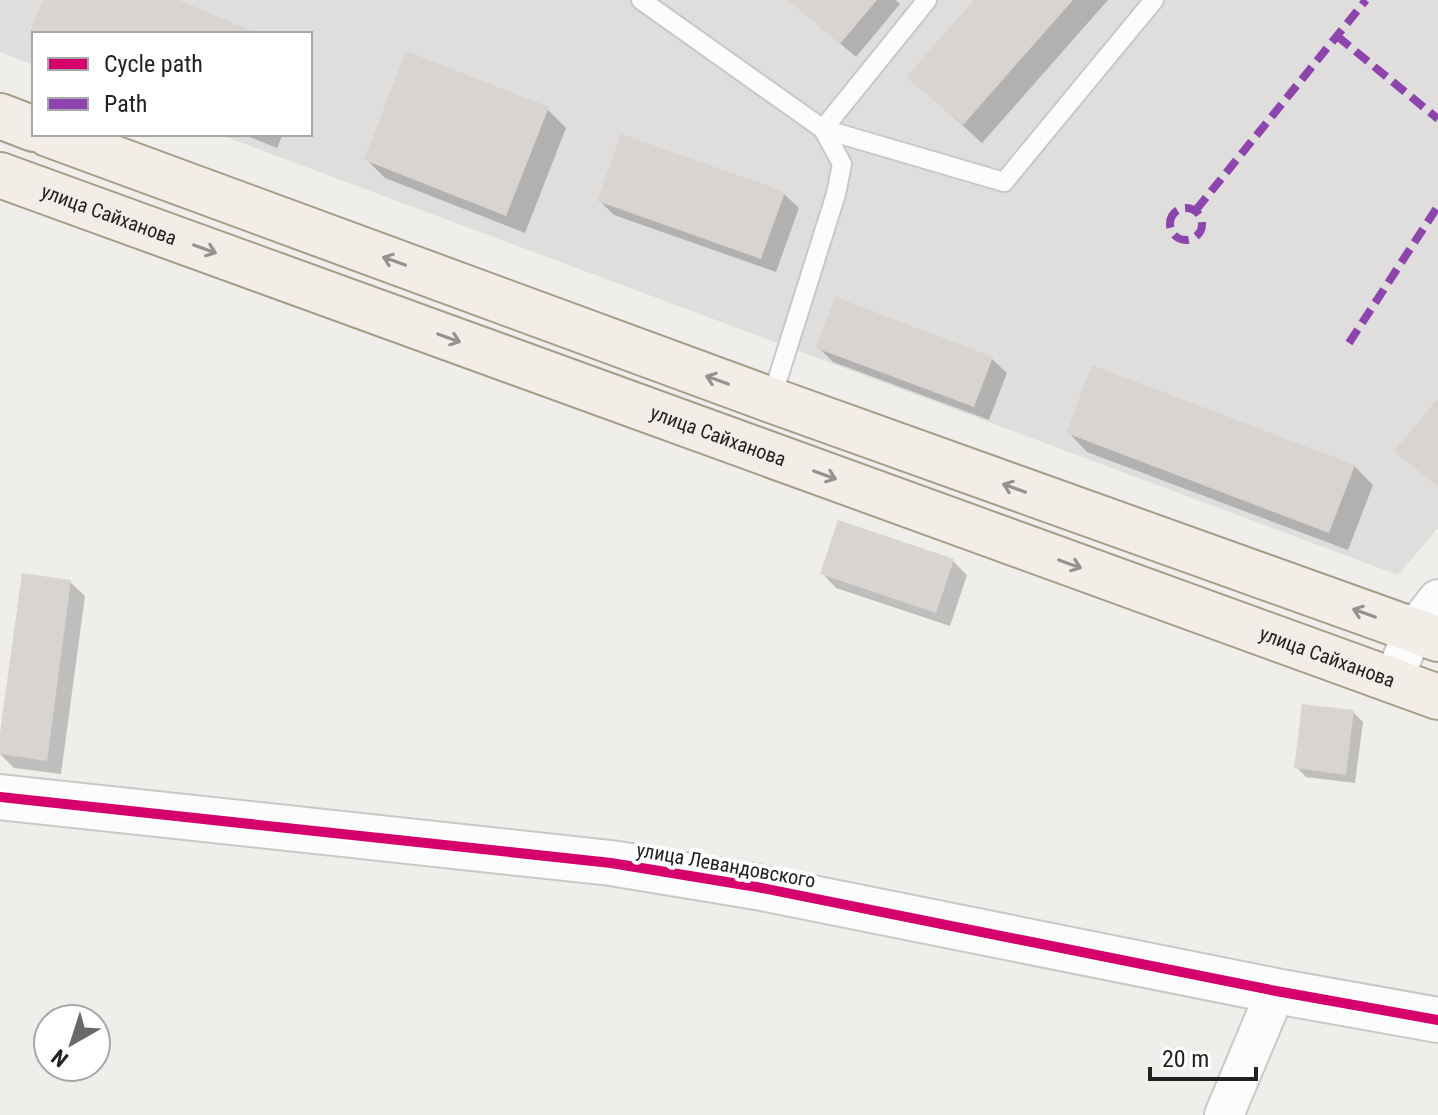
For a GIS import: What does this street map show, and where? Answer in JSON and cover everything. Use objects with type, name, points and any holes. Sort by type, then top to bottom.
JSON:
[{"type":"main road","points":[[0,116],[32,128]]},
{"type":"main road","points":[[53,136],[771,400],[1430,623]]},
{"type":"main road","name":"улица Сайханова","points":[[0,175],[1438,697]]},
{"type":"street","points":[[1393,681],[1430,623]]},
{"type":"street","name":"улица Левандовского","points":[[0,797],[611,863],[757,887],[1276,991],[1438,1020]]},
{"type":"street","points":[[1224,1115],[1276,991]]},
{"type":"lane","points":[[641,0],[823,129],[1004,182],[1154,0]]},
{"type":"lane","points":[[823,129],[927,0]]},
{"type":"lane","points":[[771,400],[836,194],[842,164],[823,129]]},
{"type":"shaded area","points":[[0,0],[1438,0],[1438,528],[1398,575],[223,136],[312,136],[312,32],[32,32],[32,64],[0,52]]},
{"type":"building","points":[[43,0],[178,0],[255,32],[32,32],[32,37],[29,35]]},
{"type":"building","points":[[789,0],[877,0],[840,44]]},
{"type":"building","points":[[974,0],[1073,0],[963,125],[906,77]]},
{"type":"building","points":[[406,51],[549,107],[506,216],[364,160]]},
{"type":"building","points":[[621,134],[785,192],[761,259],[597,201]]},
{"type":"building","points":[[835,297],[993,357],[974,407],[816,348]]},
{"type":"building","points":[[1092,365],[1355,465],[1329,533],[1066,433]]},
{"type":"building","points":[[1438,398],[1438,487],[1394,451]]},
{"type":"building","points":[[838,520],[954,559],[936,613],[820,574]]},
{"type":"building","points":[[22,573],[71,580],[47,761],[0,754],[0,733]]},
{"type":"building","points":[[1302,704],[1354,710],[1346,775],[1294,768]]},
{"type":"marked path","points":[[1196,210],[1366,0]]},
{"type":"marked path","points":[[1337,36],[1438,119]]},
{"type":"marked path","points":[[1349,343],[1438,206]]},
{"type":"marked path","points":[[1186,208],[1198,212],[1202,224],[1198,236],[1186,240],[1174,236],[1170,224],[1174,212],[1186,208]]},
{"type":"cycle path","points":[[0,797],[611,863],[757,887],[1276,991],[1438,1020]]}]
